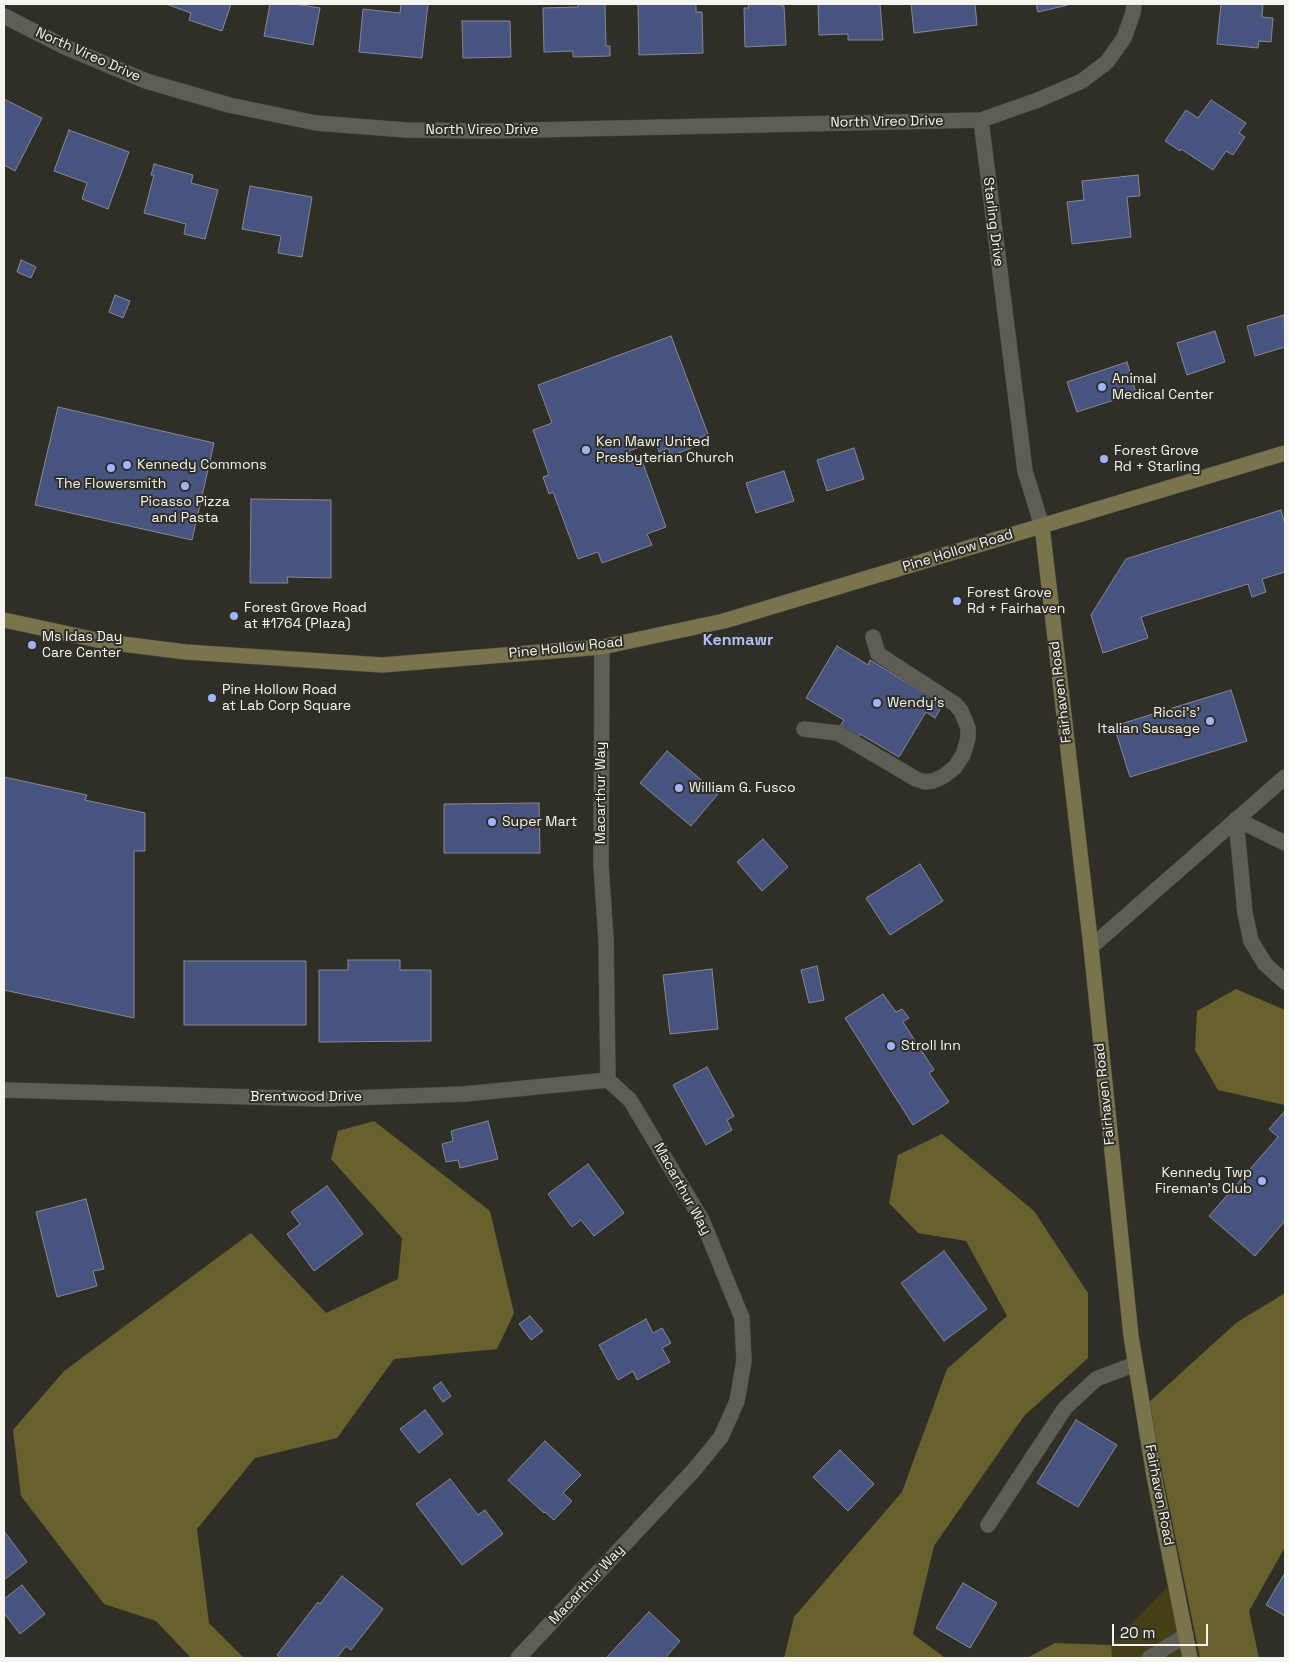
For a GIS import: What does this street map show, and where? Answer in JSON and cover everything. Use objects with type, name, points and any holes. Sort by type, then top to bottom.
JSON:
[{"type":"street","points":[[981,120],[1038,100],[1082,81],[1108,62],[1124,38],[1134,4]]},
{"type":"street","name":"North Vireo Drive","points":[[4,16],[65,47],[146,81],[229,105],[316,123],[406,130],[487,131],[981,120]]},
{"type":"street","name":"Starling Drive","points":[[981,120],[1025,471],[1042,526]]},
{"type":"street","name":"Pine Hollow Road","points":[[4,620],[106,642],[186,652],[382,665],[602,648],[724,621],[1285,452]]},
{"type":"street","name":"Fairhaven Road","points":[[1042,526],[1091,947],[1126,1297],[1154,1476],[1190,1658]]},
{"type":"street","points":[[804,729],[838,733],[916,779],[925,782],[944,776],[955,767],[963,755],[968,738],[968,728],[961,711],[955,704],[878,654],[872,637]]},
{"type":"street","name":"Macarthur Way","points":[[518,1658],[694,1470],[721,1437],[737,1401],[744,1361],[742,1318],[702,1220],[630,1100],[608,1080],[606,940],[601,864],[602,648]]},
{"type":"street","points":[[1091,947],[1285,777]]},
{"type":"street","points":[[1236,819],[1285,843]]},
{"type":"street","points":[[1236,819],[1245,913],[1251,941],[1265,964],[1285,982]]},
{"type":"street","name":"Brentwood Drive","points":[[4,1090],[322,1099],[464,1094],[608,1080]]},
{"type":"street","points":[[988,1525],[1065,1408],[1096,1379],[1135,1364]]},
{"type":"street","points":[[1149,1658],[1186,1636]]},
{"type":"shaded area","points":[[1236,989],[1285,1010],[1285,1105],[1218,1090],[1195,1050],[1197,1011]]},
{"type":"shaded area","points":[[374,1121],[490,1211],[514,1313],[497,1349],[394,1359],[337,1438],[255,1458],[197,1529],[209,1623],[244,1658],[191,1658],[156,1621],[104,1604],[21,1496],[13,1430],[64,1371],[251,1233],[326,1313],[398,1279],[402,1238],[331,1159],[338,1131]]},
{"type":"shaded area","points":[[942,1134],[1034,1211],[1088,1293],[1088,1358],[1024,1416],[934,1546],[913,1634],[945,1658],[784,1658],[794,1617],[902,1492],[947,1369],[1007,1316],[966,1241],[918,1233],[889,1203],[898,1155]]},
{"type":"shaded area","points":[[1285,1293],[1285,1547],[1249,1611],[1259,1658],[1200,1658],[1148,1403],[1236,1323]]},
{"type":"shaded area","points":[[1175,1579],[1190,1658],[1098,1658],[1111,1645]]},
{"type":"shaded area","points":[[1055,1643],[1111,1645],[1112,1658],[1027,1658]]},
{"type":"building","points":[[166,4],[231,4],[222,31],[189,20],[191,13]]},
{"type":"building","points":[[270,4],[295,4],[320,8],[313,45],[264,36]]},
{"type":"building","points":[[401,4],[428,4],[422,58],[359,52],[363,9],[400,13]]},
{"type":"building","points":[[578,4],[605,4],[606,46],[610,46],[610,56],[573,57],[573,51],[544,52],[543,8],[578,7]]},
{"type":"building","points":[[638,4],[696,4],[696,12],[702,12],[703,53],[639,55]]},
{"type":"building","points":[[748,4],[781,4],[781,6],[784,6],[786,45],[745,47],[744,8],[749,8]]},
{"type":"building","points":[[818,4],[880,4],[883,40],[848,40],[848,34],[819,35]]},
{"type":"building","points":[[911,4],[975,4],[977,25],[914,33]]},
{"type":"building","points":[[1036,4],[1067,4],[1068,5],[1038,12]]},
{"type":"building","points":[[1221,4],[1263,4],[1262,17],[1273,18],[1271,42],[1259,41],[1258,48],[1217,44]]},
{"type":"building","points":[[462,21],[510,21],[511,57],[463,58]]},
{"type":"building","points":[[4,99],[42,118],[15,171],[4,165]]},
{"type":"building","points":[[1211,100],[1246,123],[1239,133],[1245,137],[1233,155],[1226,151],[1213,170],[1165,141],[1186,110],[1198,118]]},
{"type":"building","points":[[69,130],[129,152],[108,209],[82,199],[87,183],[54,171]]},
{"type":"building","points":[[154,164],[193,175],[191,183],[218,190],[205,239],[184,234],[186,224],[144,213],[154,175],[151,175]]},
{"type":"building","points":[[1138,175],[1140,196],[1127,197],[1131,237],[1072,244],[1067,202],[1084,200],[1082,181]]},
{"type":"building","points":[[250,186],[312,197],[302,257],[278,253],[281,236],[242,229]]},
{"type":"building","points":[[21,260],[36,267],[31,278],[17,272]]},
{"type":"building","points":[[115,295],[130,301],[123,318],[109,312]]},
{"type":"building","points":[[1284,315],[1285,347],[1255,356],[1247,326]]},
{"type":"building","points":[[1215,331],[1225,362],[1187,375],[1177,343]]},
{"type":"building","name":"Ken Mawr United Presbyterian Church","points":[[671,336],[708,434],[699,438],[701,444],[671,456],[668,448],[659,452],[656,441],[629,451],[632,459],[640,455],[666,527],[647,534],[652,545],[602,563],[598,552],[578,559],[553,492],[549,494],[543,477],[549,475],[533,430],[552,423],[538,385]]},
{"type":"building","name":"Animal Medical Center","points":[[1127,362],[1136,393],[1077,412],[1067,382]]},
{"type":"building","name":"Kennedy Commons","points":[[58,407],[214,443],[192,540],[35,505]]},
{"type":"building","points":[[854,448],[864,479],[827,491],[817,460]]},
{"type":"building","points":[[784,471],[794,501],[756,513],[746,483]]},
{"type":"building","points":[[251,499],[331,500],[331,578],[287,577],[288,583],[250,583]]},
{"type":"building","points":[[1281,510],[1285,525],[1285,572],[1262,579],[1266,592],[1252,597],[1248,584],[1141,617],[1148,638],[1103,653],[1091,615],[1126,559]]},
{"type":"building","name":"Wendy's","points":[[837,646],[868,665],[870,660],[934,699],[933,701],[942,706],[935,718],[926,712],[899,757],[860,734],[859,737],[840,726],[844,720],[806,698]]},
{"type":"building","points":[[1231,690],[1247,741],[1130,777],[1114,726]]},
{"type":"building","name":"William G. Fusco","points":[[667,751],[718,794],[691,826],[640,783]]},
{"type":"building","points":[[4,777],[87,795],[85,800],[145,813],[145,851],[134,851],[134,1018],[4,990]]},
{"type":"building","name":"Super Mart","points":[[539,803],[540,853],[444,853],[444,804]]},
{"type":"building","points":[[763,839],[788,867],[762,891],[737,862]]},
{"type":"building","points":[[920,864],[943,901],[890,935],[866,898]]},
{"type":"building","points":[[348,960],[400,960],[400,970],[431,970],[431,1041],[319,1042],[319,970],[348,970]]},
{"type":"building","points":[[184,961],[306,961],[306,1025],[184,1025]]},
{"type":"building","points":[[817,966],[824,1000],[809,1003],[801,970]]},
{"type":"building","points":[[712,969],[718,1029],[670,1034],[663,975]]},
{"type":"building","name":"Stroll Inn","points":[[883,994],[896,1012],[902,1009],[909,1018],[903,1022],[934,1070],[929,1073],[949,1102],[913,1125],[845,1018]]},
{"type":"building","points":[[707,1067],[734,1116],[727,1120],[732,1130],[706,1145],[673,1085]]},
{"type":"building","name":"Kennedy Twp Fireman's Club","points":[[1284,1112],[1285,1221],[1255,1256],[1209,1216],[1278,1137],[1269,1129]]},
{"type":"building","points":[[488,1121],[498,1159],[460,1168],[458,1160],[446,1162],[442,1144],[453,1141],[451,1131]]},
{"type":"building","points":[[588,1164],[624,1213],[594,1236],[581,1220],[572,1227],[548,1194]]},
{"type":"building","points":[[327,1186],[363,1234],[314,1271],[287,1234],[300,1224],[291,1212]]},
{"type":"building","points":[[86,1199],[104,1269],[93,1271],[97,1286],[57,1297],[36,1212]]},
{"type":"building","points":[[944,1251],[987,1309],[944,1341],[901,1283]]},
{"type":"building","points":[[530,1316],[543,1331],[531,1340],[519,1324]]},
{"type":"building","points":[[646,1319],[653,1333],[662,1328],[671,1343],[662,1348],[670,1362],[637,1380],[633,1371],[618,1380],[599,1345]]},
{"type":"building","points":[[441,1382],[451,1396],[443,1402],[433,1388]]},
{"type":"building","points":[[425,1410],[443,1434],[419,1453],[400,1429]]},
{"type":"building","points":[[1076,1420],[1117,1445],[1078,1507],[1037,1483]]},
{"type":"building","points":[[545,1441],[581,1475],[563,1493],[572,1501],[554,1520],[508,1480]]},
{"type":"building","points":[[840,1450],[874,1484],[848,1511],[813,1477]]},
{"type":"building","points":[[450,1479],[478,1515],[485,1510],[503,1534],[462,1565],[416,1504]]},
{"type":"building","points":[[4,1531],[27,1562],[4,1580]]},
{"type":"building","points":[[1285,1573],[1285,1616],[1266,1605]]},
{"type":"building","points":[[342,1576],[383,1609],[351,1650],[346,1646],[337,1658],[281,1658],[277,1655],[318,1602],[320,1604]]},
{"type":"building","points":[[963,1583],[997,1603],[970,1648],[936,1628]]},
{"type":"building","points":[[22,1585],[45,1614],[20,1634],[4,1613],[4,1599]]},
{"type":"building","points":[[649,1612],[680,1641],[665,1658],[606,1658]]},
{"type":"place","name":"Animal Medical Center","points":[[1102,387]]},
{"type":"place","name":"Ken Mawr United Presbyterian Church","points":[[586,450]]},
{"type":"place","name":"Forest Grove Rd + Starling","points":[[1104,459]]},
{"type":"place","name":"Kennedy Commons","points":[[127,465]]},
{"type":"place","name":"The Flowersmith","points":[[111,468]]},
{"type":"place","name":"Picasso Pizza and Pasta","points":[[185,486]]},
{"type":"place","name":"Forest Grove Rd + Fairhaven","points":[[957,601]]},
{"type":"place","name":"Forest Grove Road at #1764 (Plaza)","points":[[234,616]]},
{"type":"place","name":"Ms Idas Day Care Center","points":[[32,645]]},
{"type":"place","name":"Pine Hollow Road at Lab Corp Square","points":[[212,698]]},
{"type":"place","name":"Wendy's","points":[[877,703]]},
{"type":"place","name":"Ricci's' Italian Sausage","points":[[1210,721]]},
{"type":"place","name":"William G. Fusco","points":[[679,788]]},
{"type":"place","name":"Super Mart","points":[[492,822]]},
{"type":"place","name":"Stroll Inn","points":[[891,1046]]},
{"type":"place","name":"Kennedy Twp Fireman's Club","points":[[1262,1181]]},
{"type":"district","name":"Kenmawr","points":[[738,641]]}]
